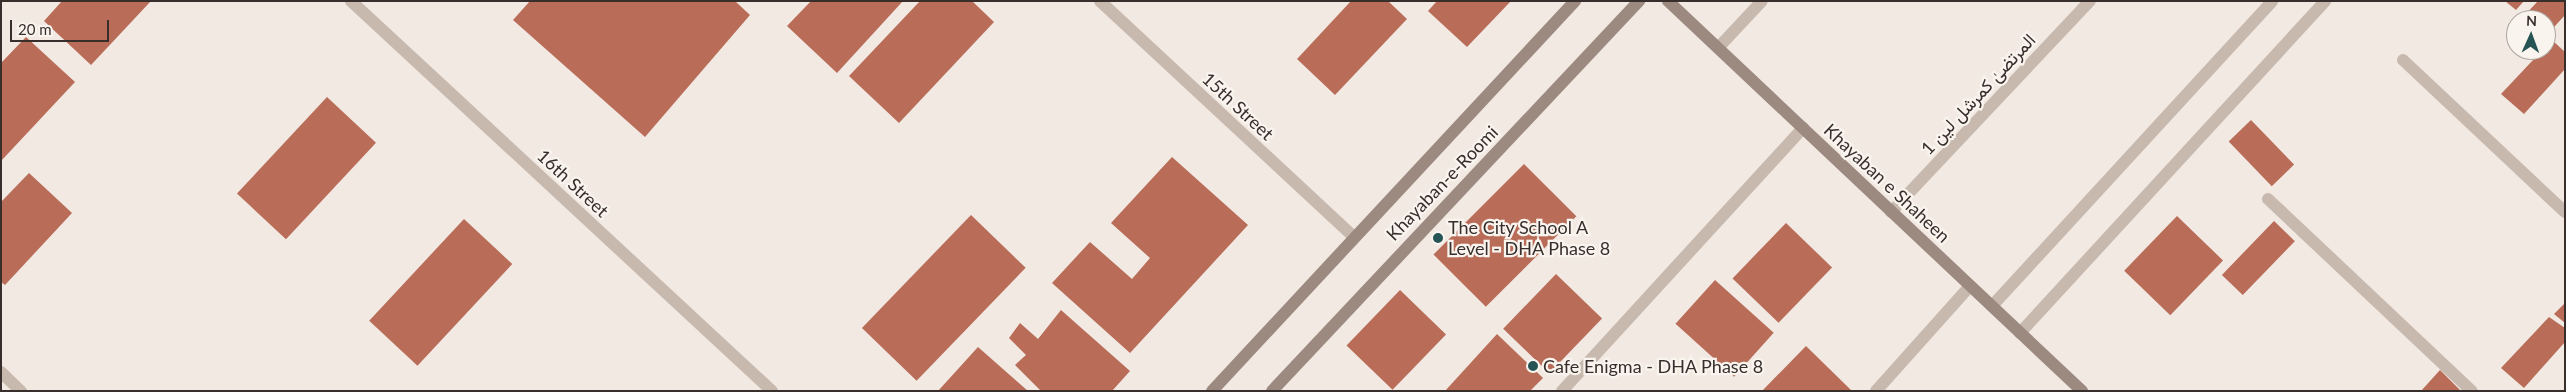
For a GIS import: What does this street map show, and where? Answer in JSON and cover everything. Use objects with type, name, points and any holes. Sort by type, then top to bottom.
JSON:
[{"type":"street","name":"16th Street","points":[[351,1],[772,391]]},
{"type":"street","name":"15th Street","points":[[1100,1],[1353,236]]},
{"type":"street","name":"Khayaban-e-Roomi","points":[[1212,391],[1353,236],[1575,1]]},
{"type":"street","name":"Khayaban-e-Roomi","points":[[1272,391],[1639,1]]},
{"type":"street","name":"Khayaban e Shaheen","points":[[1668,1],[2082,391]]},
{"type":"street","points":[[1718,48],[1762,1]]},
{"type":"street","name":"المرتضیٰ کمرشل لین 1","points":[[1891,212],[2090,1]]},
{"type":"street","points":[[1992,306],[2272,1]]},
{"type":"street","points":[[2020,333],[2325,1]]},
{"type":"street","points":[[2403,60],[2565,212]]},
{"type":"street","points":[[1562,391],[1803,128]]},
{"type":"street","points":[[2268,199],[2472,391]]},
{"type":"street","points":[[1876,391],[1970,286]]},
{"type":"street","points":[[1,372],[21,391]]},
{"type":"building","points":[[62,1],[151,1],[91,65],[44,21]]},
{"type":"building","points":[[530,1],[735,1],[750,15],[645,137],[513,20]]},
{"type":"building","points":[[811,1],[903,1],[837,73],[787,26]]},
{"type":"building","points":[[920,1],[972,1],[994,22],[899,123],[849,76]]},
{"type":"building","points":[[1351,1],[1388,1],[1407,19],[1335,95],[1297,59]]},
{"type":"building","points":[[1437,1],[1511,1],[1467,47],[1428,11]]},
{"type":"building","points":[[2505,1],[2524,1],[2516,10]]},
{"type":"building","points":[[2538,1],[2565,1],[2565,15],[2556,25],[2556,10],[2530,10]]},
{"type":"building","points":[[26,37],[75,82],[1,161],[1,63]]},
{"type":"building","points":[[2556,44],[2565,52],[2565,69],[2524,114],[2501,94],[2533,60],[2556,60]]},
{"type":"building","points":[[327,97],[376,143],[286,239],[237,194]]},
{"type":"building","points":[[2251,120],[2294,165],[2272,186],[2229,142]]},
{"type":"building","points":[[1172,157],[1248,225],[1130,353],[1052,283],[1090,242],[1132,279],[1150,258],[1111,223]]},
{"type":"building","points":[[1524,164],[1576,216],[1486,307],[1433,255]]},
{"type":"building","points":[[29,173],[72,213],[5,285],[1,282],[1,202]]},
{"type":"building","points":[[971,215],[1026,268],[917,381],[862,328]]},
{"type":"building","points":[[2177,216],[2223,260],[2170,315],[2124,271]]},
{"type":"building","points":[[464,219],[512,264],[417,366],[369,321]]},
{"type":"building","points":[[2274,221],[2295,241],[2243,295],[2222,275]]},
{"type":"building","points":[[1786,223],[1832,267],[1779,323],[1733,278]]},
{"type":"building","points":[[1556,274],[1602,318],[1549,373],[1503,329]]},
{"type":"building","points":[[1715,280],[1774,333],[1734,377],[1676,324]]},
{"type":"building","points":[[1400,290],[1446,334],[1393,390],[1347,345]]},
{"type":"building","points":[[2565,303],[2565,323],[2554,314]]},
{"type":"building","points":[[1061,310],[1130,371],[1112,391],[1041,391],[1015,365],[1026,355],[1009,338],[1020,323],[1038,339]]},
{"type":"building","points":[[2549,317],[2565,328],[2565,342],[2524,388],[2501,368]]},
{"type":"building","points":[[1497,334],[1543,378],[1530,391],[1445,391]]},
{"type":"building","points":[[1806,346],[1852,391],[1762,391]]},
{"type":"building","points":[[978,347],[1028,391],[938,391]]},
{"type":"building","points":[[2440,370],[2461,391],[2421,391]]},
{"type":"place","name":"The City School A Level - DHA Phase 8","points":[[1438,238]]},
{"type":"place","name":"Cafe Enigma - DHA Phase 8","points":[[1533,366]]}]
